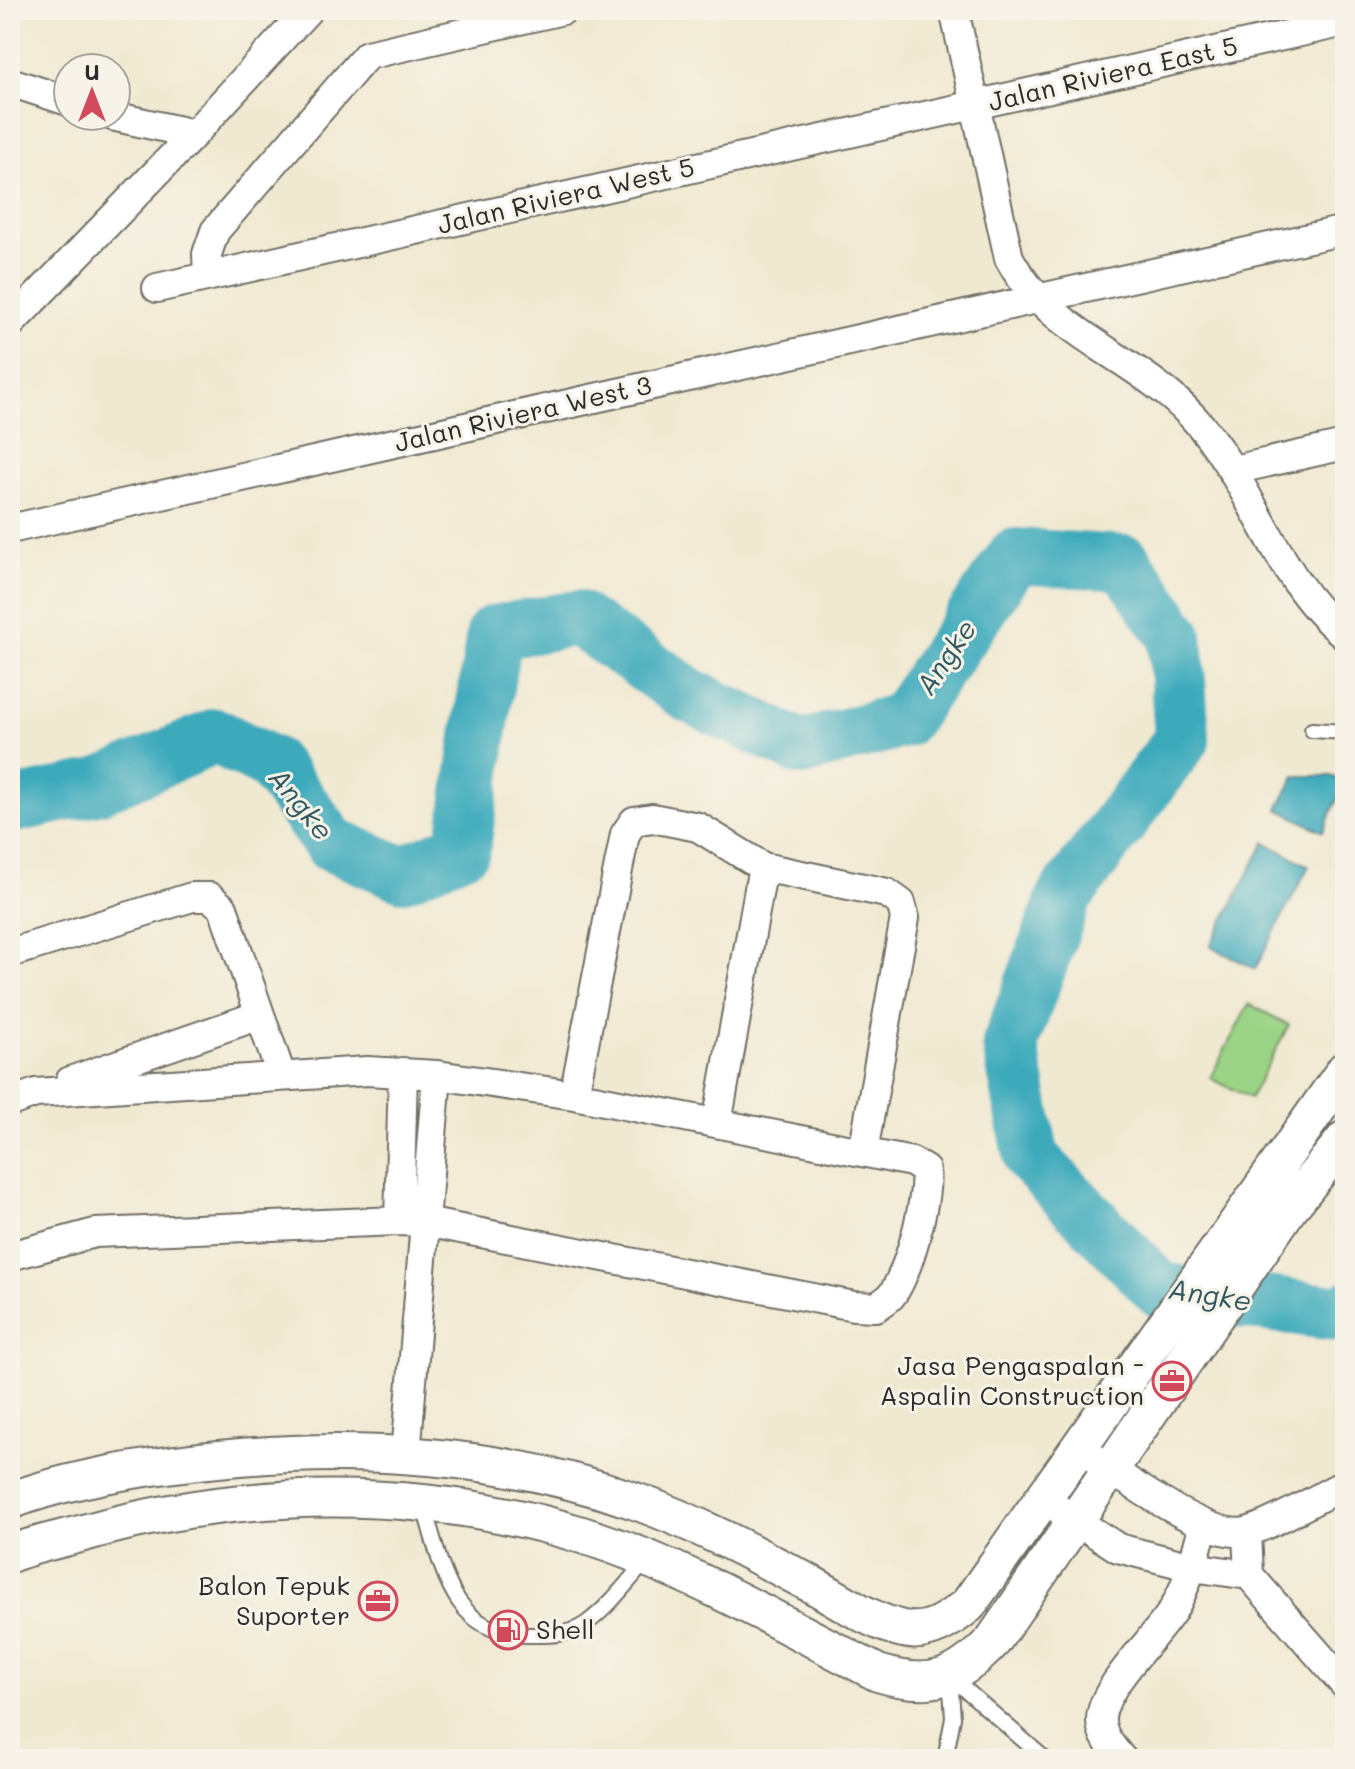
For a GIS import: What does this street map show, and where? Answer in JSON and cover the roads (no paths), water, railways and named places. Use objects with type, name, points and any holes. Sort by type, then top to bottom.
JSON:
[{"type":"street","points":[[10,324],[194,134],[308,10]]},
{"type":"street","points":[[208,276],[207,254],[215,231],[367,55],[563,10]]},
{"type":"street","points":[[954,10],[1009,258],[1021,280],[1057,317],[1154,381],[1193,417],[1233,470],[1317,610],[1345,635]]},
{"type":"street","name":"Jalan Riviera East 5","points":[[975,105],[1345,22]]},
{"type":"street","points":[[10,82],[52,96]]},
{"type":"street","name":"Jalan Riviera West 5","points":[[157,288],[975,105]]},
{"type":"street","points":[[132,120],[194,134]]},
{"type":"street","name":"Jalan Riviera West 3","points":[[10,529],[1345,230]]},
{"type":"street","points":[[1233,470],[1345,445]]},
{"type":"street","points":[[574,1095],[625,834],[634,821],[652,818],[698,827],[763,867],[887,893],[901,903],[905,918],[863,1152]]},
{"type":"street","points":[[717,1123],[763,867]]},
{"type":"street","points":[[10,953],[192,897],[210,897],[223,908],[281,1075]]},
{"type":"street","points":[[23,1098],[260,1015]]},
{"type":"street","points":[[10,1501],[121,1471],[239,1455],[317,1452],[483,1462],[636,1501],[782,1568],[881,1621],[904,1630],[925,1630],[948,1621],[968,1605],[1143,1359],[1291,1142],[1345,1070]]},
{"type":"street","points":[[10,1256],[95,1233],[412,1222],[854,1306],[876,1307],[892,1295],[919,1227],[927,1186],[925,1170],[912,1162],[574,1095],[437,1075],[403,1072],[281,1075],[23,1098]]},
{"type":"street","points":[[403,1072],[412,1222],[406,1455]]},
{"type":"street","points":[[412,1222],[437,1075]]},
{"type":"street","points":[[10,1554],[148,1514],[260,1501],[422,1503],[524,1520],[583,1535],[719,1592],[878,1673],[916,1681],[950,1676],[973,1662],[993,1641],[1287,1211],[1334,1152],[1291,1142]]},
{"type":"street","points":[[1080,1448],[1154,1499],[1204,1524],[1247,1532],[1345,1484]]},
{"type":"street","points":[[1043,1499],[1118,1548],[1192,1567],[1249,1575]]},
{"type":"street","points":[[1122,1759],[1108,1743],[1101,1723],[1104,1703],[1172,1611],[1192,1567],[1204,1524]]},
{"type":"street","points":[[1247,1532],[1249,1575],[1345,1685]]},
{"type":"street","points":[[925,1630],[950,1676]]},
{"type":"lane","points":[[1312,730],[1345,732]]},
{"type":"lane","points":[[422,1503],[445,1576],[463,1607],[481,1627],[510,1635],[560,1635],[585,1624],[648,1560]]},
{"type":"lane","points":[[947,1758],[953,1718],[950,1676]]},
{"type":"lane","points":[[950,1676],[1045,1759]]},
{"type":"water","points":[[1295,776],[1331,776],[1345,782],[1323,832],[1278,809]]},
{"type":"water","points":[[1265,842],[1309,866],[1255,969],[1210,946]]},
{"type":"waterway","name":"Angke","points":[[10,806],[97,787],[216,736],[272,764],[331,844],[403,874],[463,848],[494,633],[577,618],[689,695],[801,748],[903,720],[1015,556],[1125,563],[1175,636],[1182,739],[1065,896],[1010,1044],[1032,1159],[1160,1290],[1336,1313],[1345,1309]]},
{"type":"place","name":"Jasa Pengaspalan - Aspalin Construction","points":[[1172,1381]]},
{"type":"place","name":"Balon Tepuk Suporter","points":[[378,1601]]},
{"type":"place","name":"Shell","points":[[508,1630]]}]
